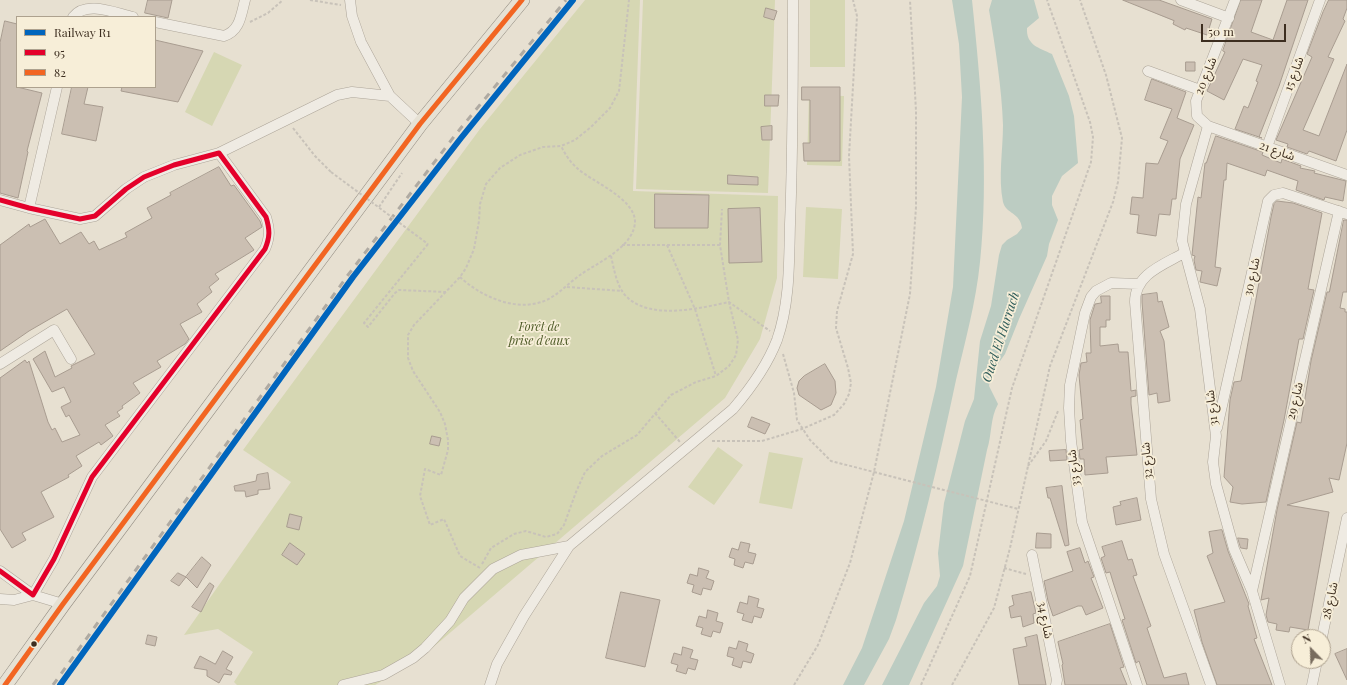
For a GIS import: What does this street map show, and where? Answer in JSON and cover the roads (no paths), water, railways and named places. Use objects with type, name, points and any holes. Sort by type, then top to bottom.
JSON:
[{"type":"main road","points":[[5,685],[63,604],[420,124],[522,0]]},
{"type":"street","points":[[156,22],[218,37],[230,35],[238,27],[245,0]]},
{"type":"street","points":[[488,684],[497,664],[534,598],[568,546],[733,409],[751,388],[766,365],[777,339],[788,292],[791,200],[793,0]]},
{"type":"street","points":[[1181,0],[1228,18]]},
{"type":"street","name":"شارع 20","points":[[1208,126],[1200,120],[1195,111],[1196,101],[1235,0]]},
{"type":"street","name":"شارع 15","points":[[1267,147],[1320,0]]},
{"type":"street","points":[[350,3],[360,42],[390,96],[420,124]]},
{"type":"street","points":[[74,16],[80,10],[90,7],[129,16]]},
{"type":"street","points":[[1148,71],[1200,90]]},
{"type":"street","points":[[29,208],[56,88]]},
{"type":"street","points":[[0,200],[80,219],[95,216],[126,189],[144,177],[174,165],[219,153],[337,95],[352,92],[390,96]]},
{"type":"street","name":"شارع 21","points":[[1208,126],[1267,147],[1346,171]]},
{"type":"street","name":"شارع 31","points":[[1208,126],[1186,204],[1183,229],[1184,253],[1200,309],[1216,436],[1213,462],[1216,484],[1234,549],[1252,591],[1280,685]]},
{"type":"street","points":[[0,599],[14,600],[33,595],[54,559],[92,478],[265,249],[269,240],[269,228],[266,217],[219,153]]},
{"type":"street","name":"شارع 30","points":[[1216,436],[1268,201],[1274,195],[1283,193],[1343,212]]},
{"type":"street","name":"شارع 29","points":[[1252,591],[1343,212]]},
{"type":"street","points":[[1139,284],[1148,274],[1184,253]]},
{"type":"street","name":"شارع 33","points":[[1137,685],[1082,522],[1071,441],[1069,408],[1070,385],[1087,304],[1096,291],[1111,283],[1139,284]]},
{"type":"street","name":"شارع 32","points":[[1139,284],[1135,296],[1135,302],[1151,499],[1164,554],[1211,685]]},
{"type":"street","points":[[0,364],[54,330],[72,359]]},
{"type":"street","name":"شارع 28","points":[[1324,629],[1347,518]]},
{"type":"street","points":[[343,685],[383,675],[413,658],[425,648],[450,621],[464,598],[493,568],[521,555],[568,546]]},
{"type":"street","name":"شارع 34","points":[[1032,555],[1057,680],[1056,685]]},
{"type":"street","points":[[0,571],[33,595],[63,604]]},
{"type":"street","points":[[1316,684],[1317,669]]},
{"type":"water","points":[[952,0],[972,0],[981,98],[984,197],[983,229],[976,292],[929,501],[896,620],[889,639],[864,685],[843,685],[862,648],[904,521],[936,387],[953,287],[962,97],[959,44]]},
{"type":"water","name":"Oued El Harrach","points":[[992,0],[1034,0],[1039,18],[1027,28],[1027,34],[1034,45],[1052,54],[1069,96],[1074,116],[1078,163],[1062,176],[1052,196],[1052,205],[1058,220],[1049,244],[1047,256],[1005,354],[991,374],[989,386],[998,404],[992,421],[989,444],[963,566],[909,685],[882,685],[924,603],[937,586],[940,576],[938,553],[944,503],[965,421],[974,399],[980,341],[991,306],[999,255],[1002,245],[1017,234],[1022,228],[1019,219],[1007,209],[1003,202],[1001,174],[1003,125],[998,68],[989,10]]},
{"type":"railway","points":[[53,685],[348,275],[456,134],[566,0]]},
{"type":"rail line","name":"R1","points":[[60,685],[353,277],[461,138],[573,0]]},
{"type":"park label","name":"Forêt de prise d'eaux","points":[[539,334]]}]
